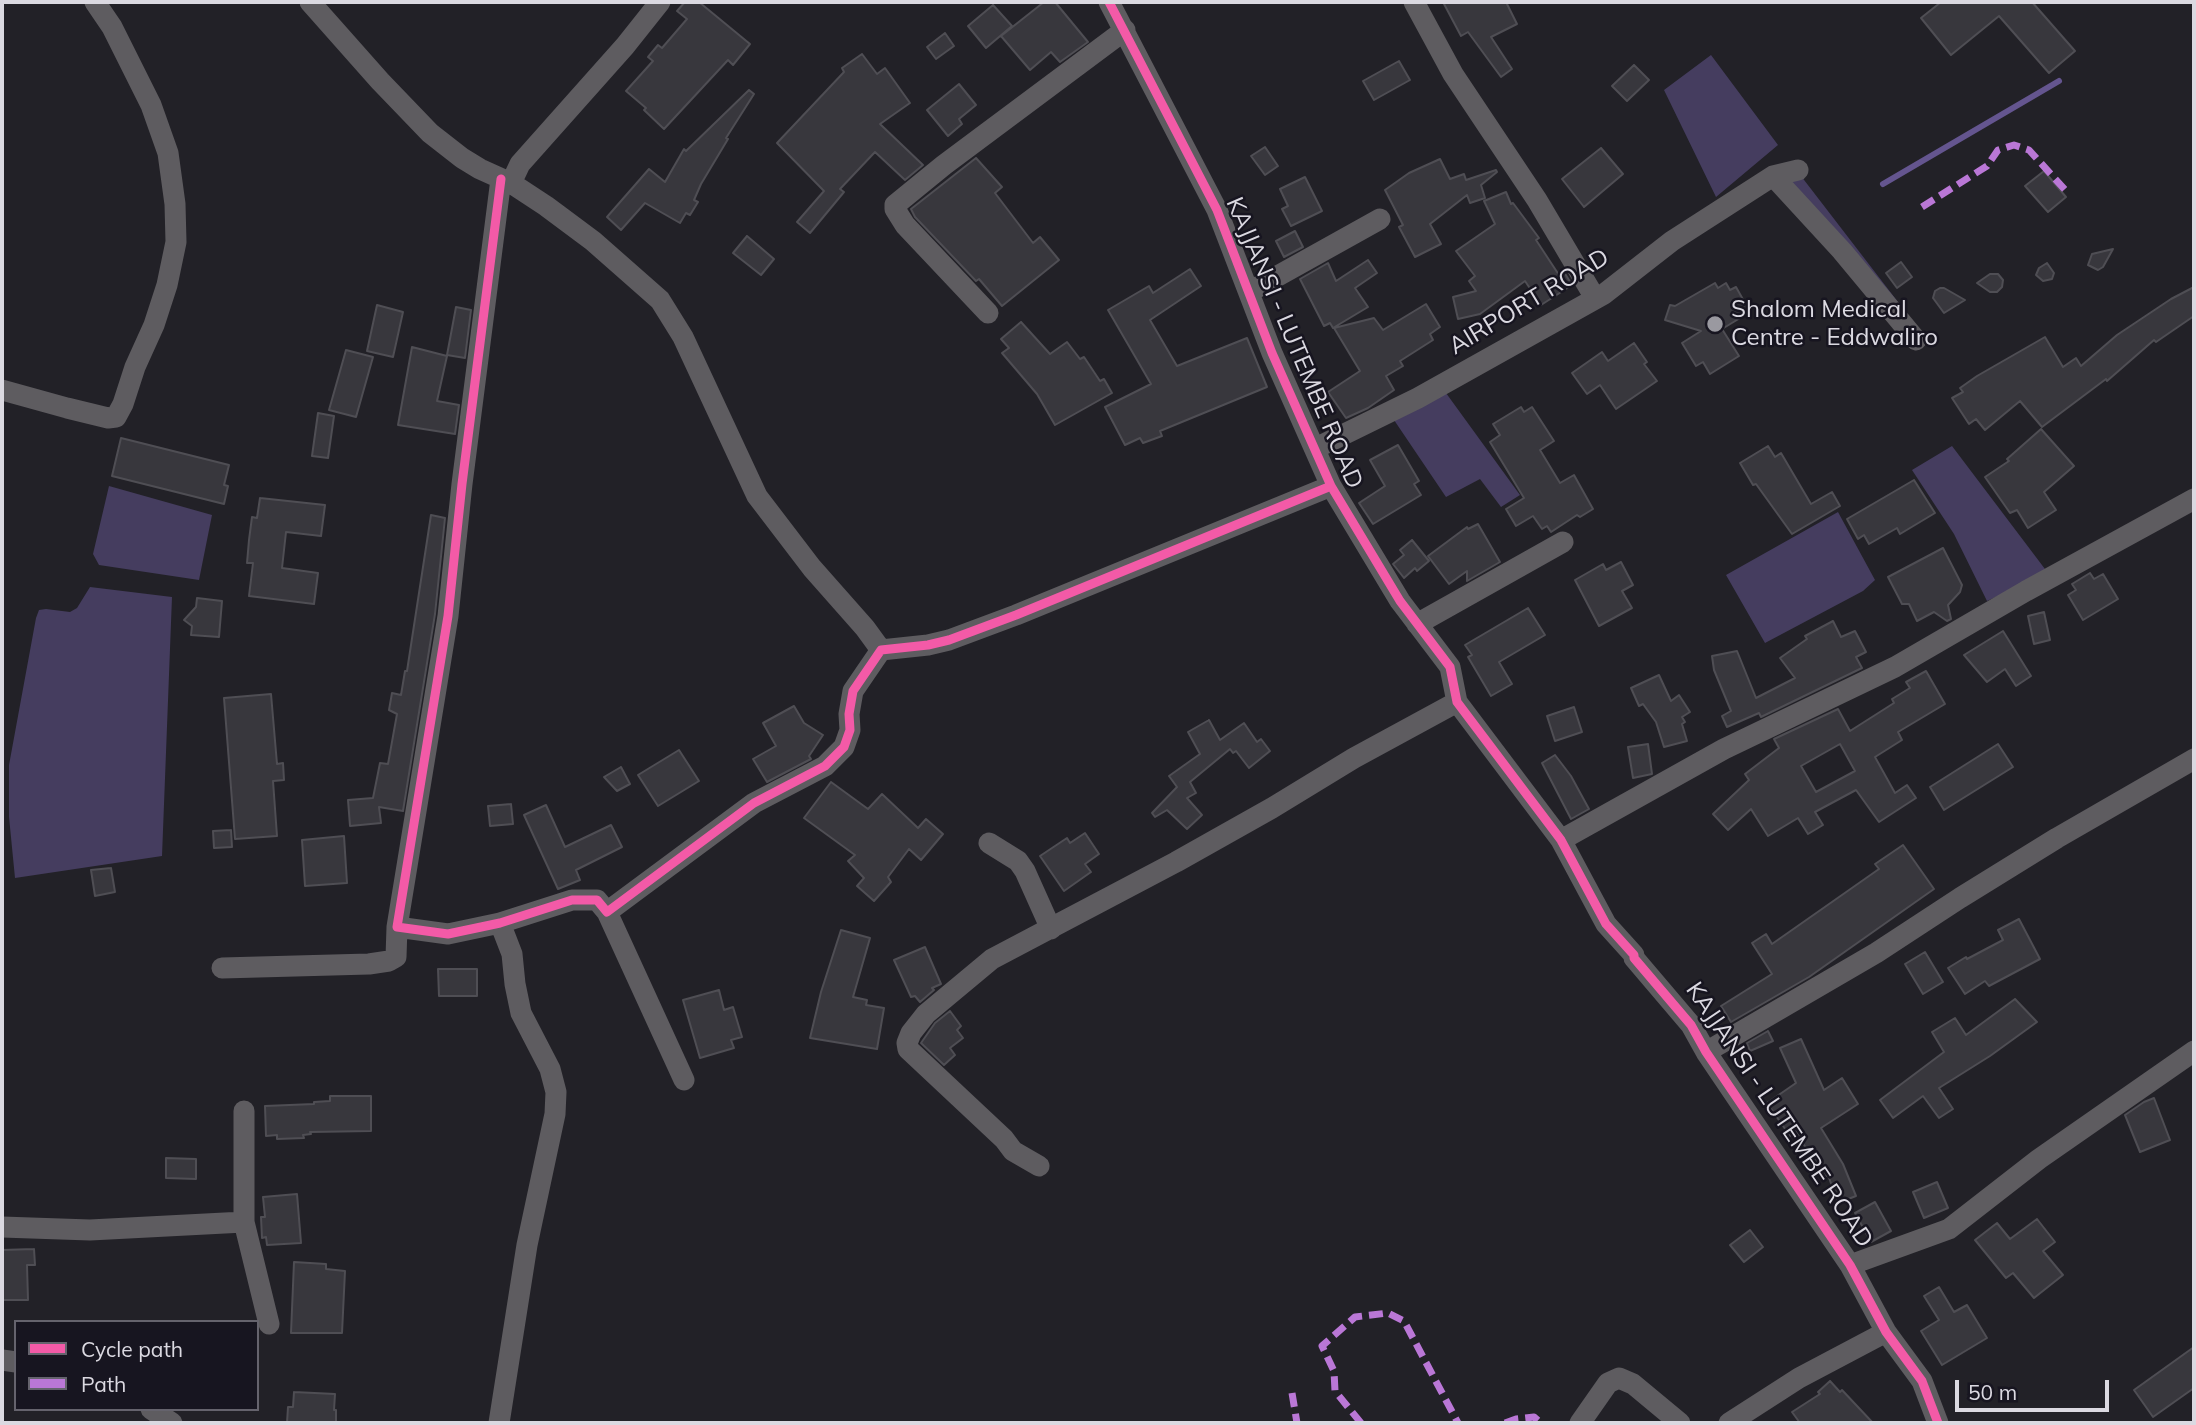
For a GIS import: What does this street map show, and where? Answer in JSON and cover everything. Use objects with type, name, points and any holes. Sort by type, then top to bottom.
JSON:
[{"type":"street","points":[[2,390],[77,411],[108,418],[116,417],[154,325],[167,285],[176,242],[175,204],[168,153],[151,105],[112,27],[95,2]]},
{"type":"street","points":[[310,2],[430,133],[463,158],[506,181],[593,241],[660,300],[683,337],[757,496],[812,568],[881,650]]},
{"type":"street","points":[[222,968],[369,964],[396,957],[397,927],[448,615],[464,471],[506,181],[625,46],[660,2]]},
{"type":"street","name":"KAJJANSI - LUTEMBE ROAD","points":[[1109,2],[1217,210],[1272,353],[1331,486],[1400,601],[1450,667],[1457,702],[1561,840],[1606,924],[1691,1025],[1706,1052],[1850,1265],[1886,1332],[1922,1381],[1938,1423]]},
{"type":"street","points":[[1415,2],[1453,74],[1537,200],[1595,298]]},
{"type":"street","points":[[988,313],[905,225],[895,205],[944,165],[1125,30]]},
{"type":"street","name":"AIRPORT ROAD","points":[[1316,448],[1418,398],[1595,298],[1672,241],[1773,176],[1798,170]]},
{"type":"street","points":[[1773,176],[1842,251],[1916,340]]},
{"type":"street","points":[[1249,292],[1380,219]]},
{"type":"street","points":[[607,912],[754,803],[825,766],[844,747],[850,730],[849,713],[853,691],[881,650],[928,645],[980,629],[1331,486]]},
{"type":"street","points":[[1561,840],[1724,749],[1895,667],[2194,499]]},
{"type":"street","points":[[1417,624],[1563,542]]},
{"type":"street","points":[[1039,1166],[1013,1151],[907,1046],[911,1032],[920,1020],[992,959],[1175,862],[1354,758],[1457,702]]},
{"type":"street","points":[[1706,1052],[1876,953],[2057,838],[2194,759]]},
{"type":"street","points":[[989,843],[1018,861],[1051,929]]},
{"type":"street","points":[[397,927],[448,934],[500,923],[572,900],[597,900],[607,912],[684,1080]]},
{"type":"street","points":[[499,1423],[527,1245],[555,1114],[556,1092],[550,1069],[521,1013],[512,954],[500,923]]},
{"type":"street","points":[[1850,1265],[1949,1228],[2039,1159],[2194,1051]]},
{"type":"street","points":[[244,1111],[244,1222],[269,1324]]},
{"type":"street","points":[[2,1227],[90,1230],[244,1222]]},
{"type":"street","points":[[1729,1423],[1799,1378],[1886,1332]]},
{"type":"street","points":[[1580,1423],[1608,1383],[1619,1378],[1633,1384],[1681,1423]]},
{"type":"street","points":[[154,1411],[172,1423]]},
{"type":"shaded area","points":[[1711,55],[1778,145],[1716,197],[1664,90]]},
{"type":"shaded area","points":[[1801,176],[1918,328],[1787,185]]},
{"type":"shaded area","points":[[1446,393],[1520,495],[1501,507],[1480,479],[1446,497],[1394,420]]},
{"type":"shaded area","points":[[1952,446],[2048,573],[1987,601],[1954,534],[1912,470]]},
{"type":"shaded area","points":[[109,486],[212,515],[199,580],[99,565],[93,554]]},
{"type":"shaded area","points":[[1838,512],[1875,580],[1863,591],[1765,643],[1726,575]]},
{"type":"shaded area","points":[[90,587],[172,597],[162,856],[15,878],[9,817],[9,765],[36,618],[39,610],[70,612],[77,608]]},
{"type":"building","points":[[685,2],[699,2],[750,44],[733,65],[728,60],[664,129],[644,110],[646,108],[626,91],[653,61],[648,57],[658,45],[662,48],[687,19],[677,11]]},
{"type":"building","points":[[1044,2],[1055,2],[1088,42],[1060,62],[1051,52],[1030,70],[1001,36]]},
{"type":"building","points":[[1443,2],[1506,2],[1517,24],[1491,37],[1512,69],[1501,77],[1468,32],[1461,36]]},
{"type":"building","points":[[1941,2],[2032,2],[2075,51],[2049,73],[1999,16],[1951,55],[1921,18]]},
{"type":"building","points":[[993,5],[1012,26],[986,48],[968,26]]},
{"type":"building","points":[[945,33],[954,46],[936,59],[927,47]]},
{"type":"building","points":[[862,54],[877,74],[885,68],[910,103],[880,124],[923,165],[905,180],[875,152],[840,189],[844,192],[810,233],[797,222],[824,191],[777,143],[844,72],[842,68]]},
{"type":"building","points":[[1399,61],[1410,80],[1374,100],[1363,81]]},
{"type":"building","points":[[1634,65],[1649,80],[1627,101],[1612,86]]},
{"type":"building","points":[[959,84],[976,105],[959,119],[962,124],[948,136],[927,110]]},
{"type":"building","points":[[749,90],[754,94],[701,184],[694,200],[698,202],[690,215],[686,213],[680,223],[645,203],[621,230],[607,217],[649,169],[665,182],[684,149],[686,151]]},
{"type":"building","points":[[1265,147],[1278,166],[1265,175],[1251,156]]},
{"type":"building","points":[[1601,148],[1623,174],[1584,207],[1562,179]]},
{"type":"building","points":[[976,158],[1002,187],[995,193],[1033,243],[1040,237],[1059,260],[1002,306],[979,279],[976,281],[915,217],[911,209]]},
{"type":"building","points":[[1440,159],[1450,179],[1464,174],[1466,180],[1496,170],[1497,172],[1481,185],[1485,198],[1470,203],[1467,195],[1430,224],[1441,244],[1415,257],[1399,227],[1403,225],[1385,190],[1409,173]]},
{"type":"building","points":[[2044,171],[2066,197],[2048,212],[2025,186]]},
{"type":"building","points":[[1305,177],[1322,211],[1291,226],[1282,209],[1288,206],[1280,189]]},
{"type":"building","points":[[1506,192],[1511,204],[1513,203],[1539,238],[1536,240],[1559,275],[1564,272],[1572,285],[1541,305],[1525,281],[1480,314],[1458,319],[1453,297],[1476,291],[1469,281],[1475,276],[1456,251],[1495,224],[1484,201]]},
{"type":"building","points":[[1295,231],[1303,247],[1284,257],[1276,241]]},
{"type":"building","points":[[747,236],[774,259],[761,275],[733,253]]},
{"type":"building","points":[[2113,249],[2103,267],[2098,270],[2088,265],[2092,254]]},
{"type":"building","points":[[1368,260],[1377,273],[1355,288],[1368,307],[1333,328],[1330,323],[1324,326],[1300,279],[1328,263],[1336,281]]},
{"type":"building","points":[[1901,262],[1912,277],[1897,288],[1886,273]]},
{"type":"building","points":[[2047,263],[2054,273],[2052,279],[2043,281],[2036,275],[2039,268]]},
{"type":"building","points":[[1190,269],[1201,286],[1150,320],[1177,366],[1247,338],[1267,387],[1160,431],[1162,436],[1143,443],[1140,438],[1125,445],[1105,407],[1151,384],[1108,310],[1149,286],[1153,293]]},
{"type":"building","points":[[1990,274],[1998,274],[2003,280],[2002,287],[1997,292],[1990,292],[1977,283]]},
{"type":"building","points":[[1715,283],[1718,288],[1726,283],[1730,290],[1736,287],[1750,312],[1722,329],[1739,356],[1710,374],[1703,362],[1696,366],[1682,343],[1701,331],[1665,320],[1670,305],[1675,306]]},
{"type":"building","points":[[2194,287],[2194,316],[2156,342],[2154,340],[2107,381],[2106,379],[2042,427],[2020,401],[1985,430],[1976,419],[1969,424],[1952,398],[1963,392],[1960,388],[1977,376],[2045,337],[2063,367],[2076,358],[2081,366],[2117,335]]},
{"type":"building","points":[[1940,288],[1965,300],[1944,313],[1933,298],[1935,291]]},
{"type":"building","points":[[1426,304],[1440,327],[1430,334],[1433,340],[1400,361],[1403,366],[1386,376],[1394,390],[1368,408],[1346,418],[1328,392],[1360,371],[1334,328],[1374,318],[1383,330]]},
{"type":"building","points":[[377,305],[403,312],[393,357],[367,351]]},
{"type":"building","points":[[456,307],[471,310],[465,358],[447,355]]},
{"type":"building","points":[[1021,322],[1050,354],[1067,342],[1080,359],[1084,357],[1100,381],[1104,379],[1112,393],[1055,425],[1037,394],[1002,353],[1009,348],[1001,339]]},
{"type":"building","points":[[1634,343],[1647,362],[1644,364],[1657,381],[1616,409],[1600,385],[1587,394],[1572,373],[1602,352],[1608,361]]},
{"type":"building","points":[[412,347],[447,356],[437,401],[459,405],[455,434],[398,425]]},
{"type":"building","points":[[346,350],[373,357],[356,417],[329,410]]},
{"type":"building","points":[[1521,407],[1524,412],[1532,407],[1554,441],[1540,450],[1560,483],[1574,475],[1593,509],[1580,517],[1577,515],[1551,532],[1547,526],[1542,529],[1533,516],[1516,526],[1506,509],[1524,498],[1490,442],[1500,435],[1493,424]]},
{"type":"building","points":[[318,413],[334,416],[328,458],[312,456]]},
{"type":"building","points":[[2041,429],[2074,466],[2044,492],[2056,510],[2028,528],[2017,510],[2010,513],[1985,477],[2009,461],[2007,459]]},
{"type":"building","points":[[121,438],[229,465],[224,485],[228,486],[224,504],[112,476]]},
{"type":"building","points":[[1398,445],[1419,481],[1414,484],[1421,495],[1373,524],[1359,503],[1385,486],[1370,460]]},
{"type":"building","points":[[1768,446],[1775,457],[1781,453],[1811,504],[1832,492],[1840,506],[1792,534],[1756,484],[1753,485],[1740,463]]},
{"type":"building","points":[[1914,480],[1935,513],[1900,534],[1897,528],[1869,544],[1864,535],[1858,539],[1847,519]]},
{"type":"building","points":[[260,498],[325,505],[321,536],[286,532],[282,568],[318,573],[314,604],[249,596],[253,563],[247,563],[249,540],[252,517],[257,518]]},
{"type":"building","points":[[431,515],[445,518],[435,614],[403,811],[379,807],[381,823],[350,826],[348,800],[373,798],[380,763],[388,764],[397,714],[389,710],[392,693],[401,695],[407,671]]},
{"type":"building","points":[[1478,524],[1500,562],[1467,581],[1467,571],[1449,584],[1428,556],[1467,527],[1468,529]]},
{"type":"building","points":[[1412,540],[1429,561],[1404,578],[1393,564],[1404,555],[1400,550]]},
{"type":"building","points":[[1943,548],[1962,585],[1960,592],[1948,605],[1951,619],[1947,621],[1934,612],[1917,621],[1909,604],[1902,604],[1888,577]]},
{"type":"building","points":[[1621,562],[1633,585],[1622,591],[1632,608],[1599,626],[1575,580],[1603,564],[1606,570]]},
{"type":"building","points":[[2090,573],[2094,579],[2103,574],[2118,599],[2083,620],[2068,595],[2076,590],[2072,584]]},
{"type":"building","points":[[197,598],[222,601],[219,637],[191,635],[192,626],[184,620],[196,607]]},
{"type":"building","points":[[1528,608],[1545,635],[1499,662],[1512,684],[1491,696],[1468,657],[1472,655],[1465,645]]},
{"type":"building","points":[[2044,612],[2050,640],[2034,644],[2028,616]]},
{"type":"building","points":[[1833,621],[1841,637],[1855,631],[1866,652],[1856,657],[1862,668],[1761,717],[1759,713],[1727,727],[1722,716],[1731,711],[1714,670],[1712,656],[1737,651],[1756,698],[1795,678],[1780,658],[1807,639],[1805,636]]},
{"type":"building","points":[[2003,631],[2031,676],[2016,686],[2005,669],[1987,682],[1964,655]]},
{"type":"building","points":[[1926,671],[1945,704],[1898,732],[1902,740],[1875,757],[1895,793],[1907,785],[1916,798],[1879,822],[1856,790],[1815,812],[1823,825],[1808,834],[1798,818],[1768,836],[1751,809],[1728,830],[1713,814],[1749,780],[1745,774],[1779,748],[1774,739],[1838,709],[1850,731],[1894,703],[1892,699],[1910,688],[1906,682]],"holes":[[[1840,744],[1855,771],[1816,792],[1801,766]]]},
{"type":"building","points":[[1659,675],[1671,701],[1679,695],[1690,712],[1682,717],[1687,741],[1664,747],[1656,722],[1643,704],[1639,706],[1631,688]]},
{"type":"building","points":[[271,694],[277,764],[283,763],[284,780],[273,781],[277,836],[235,839],[224,698]]},
{"type":"building","points":[[794,706],[804,723],[823,735],[809,756],[811,759],[767,782],[753,759],[776,746],[763,723]]},
{"type":"building","points":[[1574,707],[1582,732],[1555,741],[1547,716]]},
{"type":"building","points":[[1209,720],[1220,740],[1244,723],[1257,742],[1261,739],[1270,751],[1249,768],[1236,751],[1233,753],[1230,749],[1190,782],[1196,793],[1187,798],[1202,815],[1187,829],[1167,810],[1155,817],[1152,813],[1177,787],[1169,776],[1200,754],[1188,732]]},
{"type":"building","points":[[1648,744],[1652,774],[1633,778],[1628,747]]},
{"type":"building","points":[[1998,744],[2013,767],[1944,810],[1930,787]]},
{"type":"building","points":[[679,750],[699,781],[658,806],[638,775]]},
{"type":"building","points":[[1555,755],[1571,776],[1589,809],[1571,819],[1542,763]]},
{"type":"building","points":[[621,767],[630,784],[617,791],[604,777]]},
{"type":"building","points":[[831,782],[868,809],[882,794],[918,828],[926,819],[943,834],[921,860],[909,849],[888,877],[891,882],[874,901],[857,886],[864,878],[848,861],[855,855],[804,818]]},
{"type":"building","points":[[511,804],[513,824],[490,826],[488,806]]},
{"type":"building","points":[[546,805],[565,847],[611,825],[622,847],[576,870],[580,880],[558,889],[524,815]]},
{"type":"building","points":[[231,830],[232,847],[214,848],[213,831]]},
{"type":"building","points":[[1085,833],[1099,854],[1085,864],[1091,872],[1064,891],[1040,856],[1067,838],[1070,843]]},
{"type":"building","points":[[344,836],[347,883],[305,886],[302,840]]},
{"type":"building","points":[[1903,845],[1934,889],[1809,977],[1731,1022],[1721,1006],[1772,974],[1752,943],[1766,934],[1772,944],[1879,869],[1875,864]]},
{"type":"building","points":[[111,868],[115,892],[95,896],[91,870]]},
{"type":"building","points":[[2019,919],[2040,959],[1989,986],[1985,981],[1965,994],[1948,968],[2003,940],[1998,930]]},
{"type":"building","points":[[841,930],[870,938],[853,997],[867,1000],[866,1005],[884,1008],[877,1049],[810,1038],[821,992]]},
{"type":"building","points":[[925,947],[941,984],[932,988],[934,990],[920,1002],[915,996],[911,997],[894,960]]},
{"type":"building","points":[[1925,952],[1943,982],[1923,994],[1905,964]]},
{"type":"building","points":[[438,969],[477,969],[477,996],[439,996]]},
{"type":"building","points":[[719,990],[724,1010],[733,1007],[742,1037],[731,1040],[734,1048],[700,1058],[683,1000]]},
{"type":"building","points":[[2015,999],[2037,1022],[1939,1088],[1953,1109],[1939,1118],[1923,1096],[1893,1118],[1880,1100],[1944,1052],[1932,1032],[1955,1018],[1966,1035]]},
{"type":"building","points":[[950,1011],[961,1026],[957,1030],[963,1038],[950,1048],[955,1055],[944,1065],[921,1043],[935,1023]]},
{"type":"building","points":[[1768,1031],[1773,1041],[1750,1051],[1747,1043]]},
{"type":"building","points":[[1801,1039],[1824,1090],[1842,1078],[1858,1104],[1821,1128],[1843,1164],[1856,1196],[1838,1203],[1828,1175],[1824,1177],[1796,1132],[1790,1136],[1767,1103],[1796,1083],[1780,1048]]},
{"type":"building","points":[[330,1096],[371,1096],[371,1131],[310,1132],[311,1134],[303,1135],[304,1138],[277,1139],[277,1135],[266,1136],[265,1106],[314,1104],[330,1101]]},
{"type":"building","points":[[2154,1098],[2170,1140],[2140,1152],[2125,1115]]},
{"type":"building","points":[[166,1158],[196,1159],[196,1179],[166,1178]]},
{"type":"building","points":[[1937,1182],[1948,1208],[1924,1218],[1913,1192]]},
{"type":"building","points":[[297,1194],[301,1243],[267,1245],[266,1237],[262,1238],[261,1217],[265,1217],[263,1197]]},
{"type":"building","points":[[1875,1202],[1891,1231],[1871,1242],[1855,1213]]},
{"type":"building","points":[[2037,1219],[2055,1242],[2043,1251],[2063,1275],[2034,1298],[2013,1273],[2006,1278],[1975,1240],[1997,1223],[2010,1239]]},
{"type":"building","points":[[1750,1230],[1763,1247],[1744,1262],[1730,1245]]},
{"type":"building","points":[[34,1249],[35,1265],[27,1265],[28,1300],[2,1300],[2,1250]]},
{"type":"building","points":[[294,1262],[326,1264],[326,1269],[345,1271],[342,1333],[291,1333]]},
{"type":"building","points":[[1939,1287],[1954,1312],[1967,1305],[1987,1338],[1942,1365],[1921,1331],[1939,1320],[1924,1296]]},
{"type":"building","points":[[2194,1347],[2194,1388],[2153,1417],[2134,1390]]},
{"type":"building","points":[[1830,1381],[1873,1423],[1800,1423],[1792,1412],[1820,1394],[1818,1392]]},
{"type":"building","points":[[294,1392],[335,1394],[336,1423],[287,1423],[288,1407],[293,1407]]},
{"type":"waterway","points":[[1883,184],[2059,81]]},
{"type":"marked path","points":[[1922,207],[1987,166],[1998,150],[2014,145],[2029,150],[2067,192]]},
{"type":"marked path","points":[[1361,1423],[1335,1391],[1334,1371],[1322,1346],[1355,1317],[1388,1313],[1404,1321],[1458,1423]]},
{"type":"marked path","points":[[1292,1393],[1297,1423]]},
{"type":"marked path","points":[[1505,1423],[1534,1417],[1541,1423]]},
{"type":"cycle path","points":[[1109,2],[1217,210],[1272,353],[1331,486],[1400,601],[1450,667],[1457,702],[1561,840],[1606,924],[1691,1025],[1706,1052],[1850,1265],[1886,1332],[1922,1381],[1938,1423]]},
{"type":"cycle path","points":[[501,179],[448,616],[397,927],[448,934],[500,923],[572,900],[597,900],[607,912],[754,803],[825,766],[844,747],[850,730],[849,714],[853,691],[881,650],[949,640],[1331,486]]},
{"type":"place","name":"Shalom Medical Centre - Eddwaliro","points":[[1715,324]]}]
